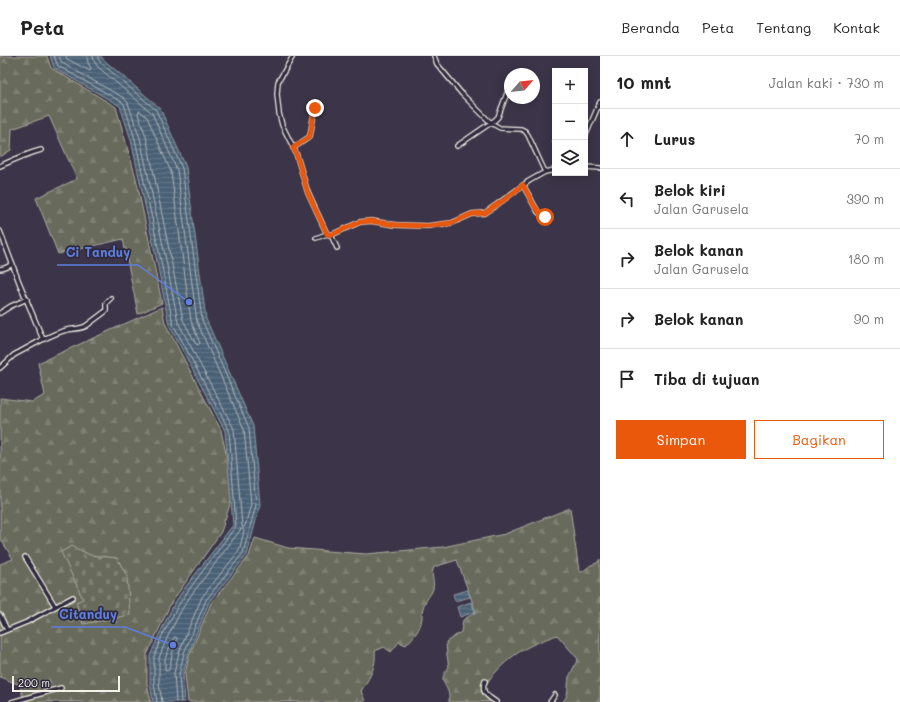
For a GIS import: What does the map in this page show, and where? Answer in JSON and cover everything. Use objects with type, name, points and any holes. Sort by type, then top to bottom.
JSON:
[{"type":"street","points":[[293,56],[278,82],[277,94],[279,113],[282,125],[296,153],[308,194],[337,248]]},
{"type":"street","points":[[434,56],[437,64],[462,94],[491,123],[500,128],[521,129],[525,131],[545,172]]},
{"type":"street","points":[[457,146],[498,117],[504,101]]},
{"type":"street","points":[[588,129],[600,103]]},
{"type":"street","points":[[293,148],[310,136],[315,108]]},
{"type":"street","points":[[0,166],[30,153],[41,150]]},
{"type":"street","points":[[588,167],[600,168]]},
{"type":"street","points":[[316,238],[329,235],[364,221],[375,221],[396,225],[428,226],[452,223],[472,214],[485,213],[523,185],[545,172],[552,171]]},
{"type":"street","points":[[523,185],[535,208],[545,217]]},
{"type":"street","points":[[0,234],[42,335],[42,340]]},
{"type":"street","points":[[0,269],[13,264]]},
{"type":"street","points":[[0,368],[14,355],[54,334],[86,326],[106,312],[106,302],[111,298]]},
{"type":"street","points":[[0,313],[27,299]]},
{"type":"street","points":[[25,557],[56,606]]},
{"type":"street","points":[[0,633],[27,622],[73,597]]},
{"type":"street","points":[[0,615],[7,630]]},
{"type":"street","points":[[485,681],[485,693],[496,702]]},
{"type":"street","points":[[12,702],[60,688]]},
{"type":"street","points":[[550,702],[555,695]]},
{"type":"green space","points":[[0,56],[47,56],[51,68],[116,107],[136,178],[162,303],[138,314],[123,239],[58,254],[36,198],[77,179],[49,116],[12,129],[11,150],[0,157]]},
{"type":"green space","points":[[162,307],[165,323],[221,430],[234,492],[221,532],[171,603],[147,655],[147,684],[151,702],[24,702],[20,685],[0,677],[0,564],[13,559],[0,538],[0,398],[32,402],[45,395],[38,363]]},
{"type":"green space","points":[[570,508],[579,571],[582,572],[591,565],[597,563],[600,559],[600,702],[562,702],[565,700],[567,694],[569,677],[578,659],[557,635],[523,650],[502,665],[490,678],[485,690],[487,698],[492,702],[449,702],[448,691],[443,681],[445,672],[449,667],[446,642],[461,632],[463,620],[476,612],[457,560],[434,567],[432,573],[433,589],[423,607],[422,618],[417,633],[406,645],[399,642],[391,652],[384,647],[375,651],[374,667],[361,691],[365,701],[364,702],[188,702],[185,675],[189,656],[211,603],[249,556],[255,538],[288,548],[366,554],[443,547],[505,534]]},
{"type":"green space","points":[[72,546],[90,555],[117,558],[127,576],[130,615],[83,624],[76,602],[83,599],[61,552]]},
{"type":"water","points":[[50,56],[101,56],[160,108],[186,167],[206,319],[253,426],[260,505],[247,555],[209,602],[188,655],[183,675],[185,702],[153,702],[150,683],[150,656],[174,604],[233,525],[225,431],[169,325],[131,140],[120,106],[54,68]]},
{"type":"water","points":[[468,590],[470,597],[455,601],[453,594]]},
{"type":"water","points":[[471,602],[475,612],[460,617],[457,607]]},
{"type":"place","name":"Ci Tanduy","points":[[189,302]]},
{"type":"place","name":"Citanduy","points":[[173,645]]},
{"type":"route","points":[[315,108],[310,136],[293,148],[296,153],[308,194],[327,234],[329,235],[364,221],[375,221],[396,225],[428,226],[452,223],[472,214],[485,213],[523,185],[535,208],[545,217]]}]
